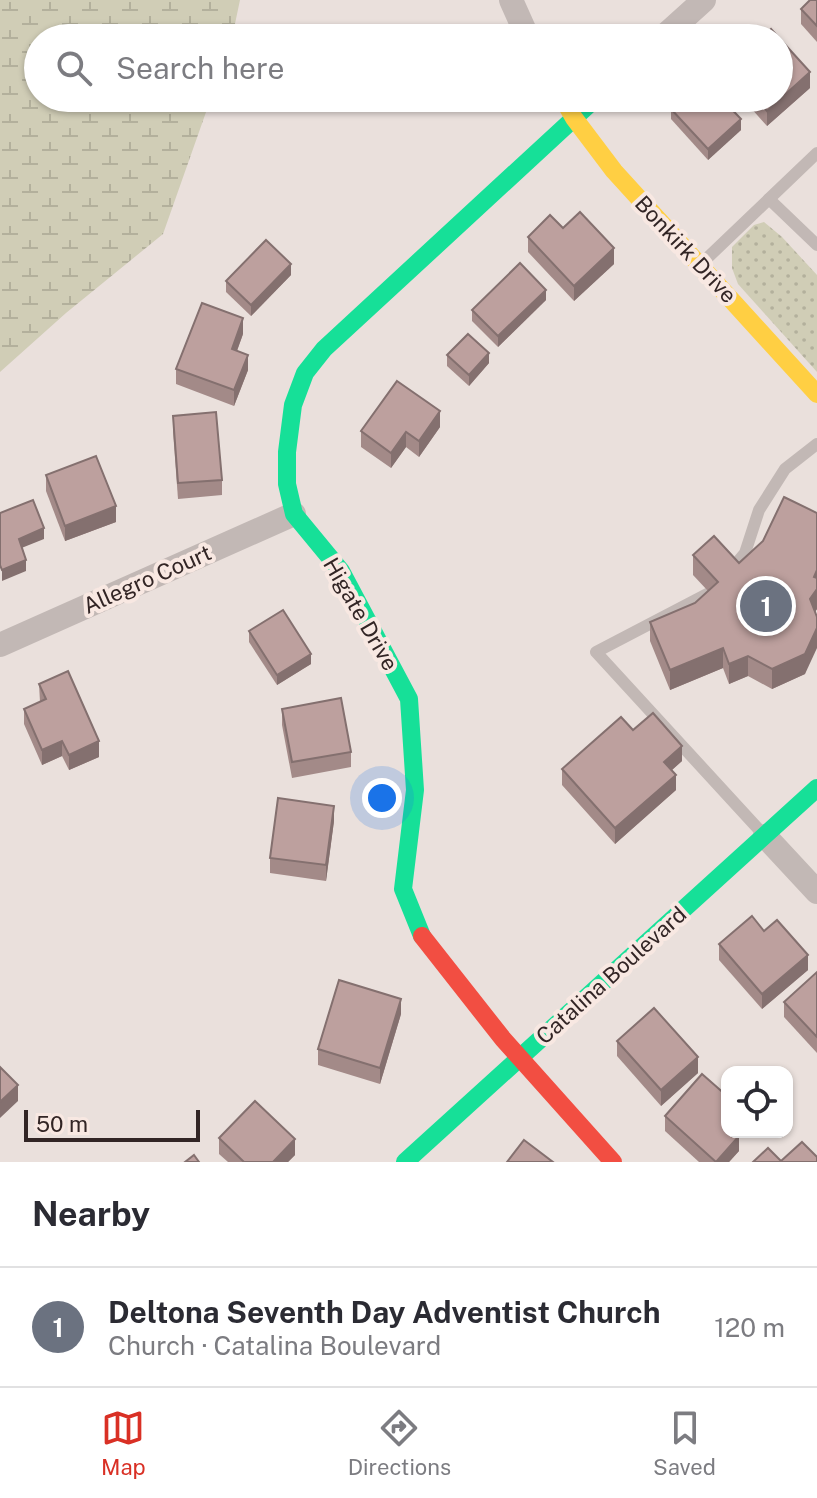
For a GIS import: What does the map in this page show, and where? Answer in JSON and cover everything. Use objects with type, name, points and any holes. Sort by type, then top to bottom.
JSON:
[{"type":"street","points":[[511,0],[522,24]]},
{"type":"street","points":[[677,24],[704,0]]},
{"type":"street","name":"Bonkirk Drive","points":[[570,112],[614,171],[817,394]]},
{"type":"street","name":"Higate Drive","points":[[581,112],[388,288],[324,349],[305,373],[293,405],[287,452],[287,484],[294,514],[341,571],[409,699],[415,790],[403,889],[424,941],[519,1058],[613,1162]]},
{"type":"street","name":"Allegro Court","points":[[0,645],[294,514]]},
{"type":"street","name":"Catalina Boulevard","points":[[405,1162],[817,788]]},
{"type":"street","points":[[765,836],[817,892]]},
{"type":"lane","points":[[701,264],[817,153]]},
{"type":"lane","points":[[769,199],[817,245]]},
{"type":"lane","points":[[729,572],[745,553],[759,510],[785,469],[817,444]]},
{"type":"lane","points":[[709,593],[596,652],[765,836]]},
{"type":"green space","points":[[0,0],[240,0],[235,24],[24,24],[24,112],[206,112],[163,234],[0,372]]},
{"type":"green space","points":[[764,222],[817,275],[817,372],[738,284],[732,268],[732,247],[754,225]]},
{"type":"building","points":[[810,0],[817,0],[817,26],[801,9]]},
{"type":"building","points":[[793,53],[810,72],[793,87]]},
{"type":"building","points":[[674,112],[734,112],[741,119],[708,149]]},
{"type":"building","points":[[580,212],[614,248],[574,286],[528,237],[550,215],[563,228]]},
{"type":"building","points":[[266,240],[291,264],[251,305],[226,281]]},
{"type":"building","points":[[520,263],[546,290],[498,336],[472,310]]},
{"type":"building","points":[[202,303],[243,318],[232,349],[248,355],[234,390],[176,369]]},
{"type":"building","points":[[468,334],[489,353],[469,375],[447,355]]},
{"type":"building","points":[[397,381],[440,411],[419,441],[406,432],[391,453],[361,431]]},
{"type":"building","points":[[216,412],[222,480],[178,483],[173,416]]},
{"type":"building","points":[[96,456],[116,506],[65,526],[46,475]]},
{"type":"building","points":[[784,497],[817,513],[817,570],[814,577],[817,578],[817,589],[810,599],[817,617],[817,628],[805,654],[772,669],[748,656],[729,664],[723,648],[670,670],[650,622],[695,603],[718,582],[693,555],[714,536],[739,563],[763,541]]},
{"type":"building","points":[[33,500],[44,528],[19,539],[26,560],[2,570],[0,513]]},
{"type":"building","points":[[283,610],[311,654],[277,675],[249,631]]},
{"type":"building","points":[[68,671],[99,741],[69,755],[62,741],[42,750],[24,709],[46,699],[39,684]]},
{"type":"building","points":[[341,698],[351,752],[292,762],[282,709]]},
{"type":"building","points":[[653,713],[682,746],[664,762],[676,775],[615,828],[562,769],[621,717],[633,730]]},
{"type":"building","points":[[278,798],[334,806],[326,865],[270,858]]},
{"type":"building","points":[[752,916],[764,931],[777,920],[808,955],[762,994],[719,944]]},
{"type":"building","points":[[817,972],[817,1037],[784,1002]]},
{"type":"building","points":[[339,980],[401,999],[380,1068],[318,1049]]},
{"type":"building","points":[[654,1008],[698,1057],[661,1090],[617,1041]]},
{"type":"building","points":[[0,1067],[18,1085],[0,1102]]},
{"type":"building","points":[[702,1074],[721,1091],[721,1138],[737,1138],[716,1162],[665,1116]]},
{"type":"building","points":[[255,1101],[295,1139],[273,1162],[244,1162],[219,1138]]},
{"type":"building","points":[[524,1140],[553,1162],[507,1162]]},
{"type":"building","points":[[802,1142],[817,1157],[817,1162],[753,1162],[768,1148],[781,1161]]},
{"type":"building","points":[[194,1155],[199,1162],[185,1162]]},
{"type":"traffic: fast","points":[[422,936],[403,889],[415,790],[409,699],[341,571],[294,514],[287,484],[287,452],[293,405],[305,373],[324,349],[581,112]]},
{"type":"traffic: fast","points":[[405,1162],[817,788]]},
{"type":"traffic: slow","points":[[571,112],[614,171],[817,394]]},
{"type":"traffic: jam","points":[[422,936],[503,1039],[613,1162]]},
{"type":"place","name":"Deltona Seventh Day Adventist Church","points":[[766,606]]}]
